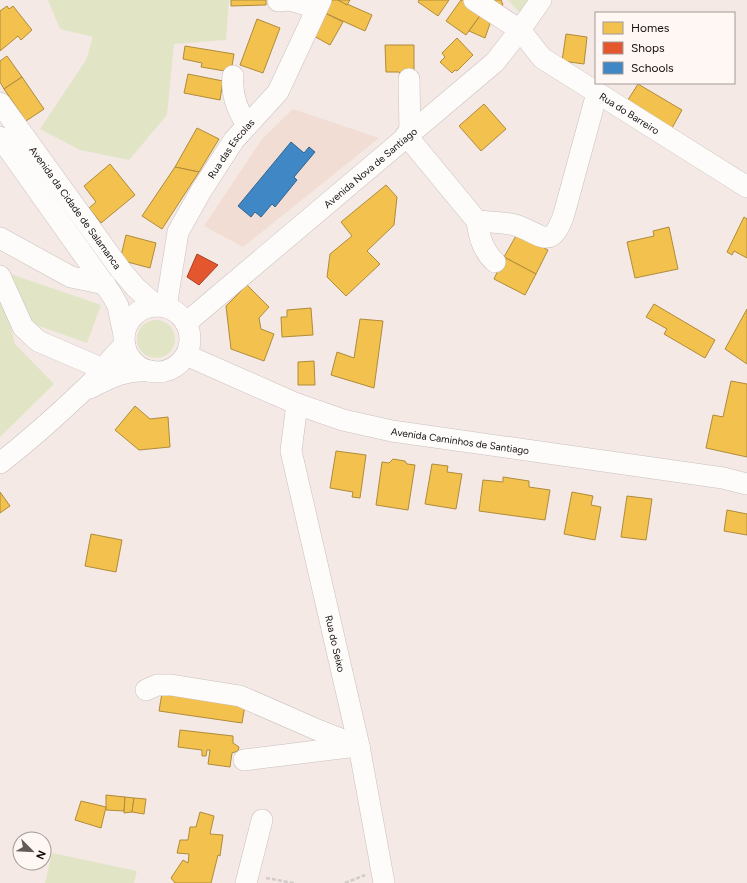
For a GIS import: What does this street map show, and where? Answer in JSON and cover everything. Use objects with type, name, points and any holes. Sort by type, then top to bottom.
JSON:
[{"type":"street","points":[[278,1],[289,0],[319,4]]},
{"type":"street","name":"Rua do Barreiro","points":[[475,0],[520,30],[542,58],[747,187]]},
{"type":"street","name":"Avenida Nova de Santiago","points":[[186,323],[408,133],[495,62],[541,0]]},
{"type":"street","name":"Rua das Escolas","points":[[162,307],[178,232],[201,191],[234,140],[278,92],[319,4]]},
{"type":"street","points":[[233,76],[233,95],[240,114],[247,125]]},
{"type":"street","points":[[409,79],[408,133],[477,221],[479,237],[484,248],[495,262]]},
{"type":"street","points":[[477,221],[513,225],[542,238],[552,236],[559,229],[597,92]]},
{"type":"street","name":"Avenida da Cidade de Salamanca","points":[[0,102],[120,269],[136,288],[162,307]]},
{"type":"street","name":"Avenida da Cidade de Salamanca","points":[[0,137],[105,284],[118,306],[125,340]]},
{"type":"street","points":[[0,238],[71,277],[105,284]]},
{"type":"street","points":[[0,276],[23,327],[38,342],[103,369]]},
{"type":"street","points":[[0,463],[78,396],[103,369],[125,340],[132,318],[139,311],[162,307],[177,314],[186,323],[190,339],[186,355],[171,369],[161,372],[135,370],[121,374],[78,396]]},
{"type":"street","points":[[125,340],[128,354],[134,362],[142,368],[151,371]]},
{"type":"street","name":"Avenida Caminhos de Santiago","points":[[186,355],[297,404],[343,420],[392,431],[724,478],[747,484]]},
{"type":"street","name":"Rua do Seixo","points":[[297,404],[291,451],[359,746],[384,883]]},
{"type":"street","points":[[146,690],[157,685],[171,685],[240,696],[320,731],[359,746]]},
{"type":"street","points":[[244,760],[359,746]]},
{"type":"street","points":[[247,878],[262,820]]},
{"type":"path","points":[[247,878],[294,883]]},
{"type":"shaded area","points":[[293,109],[379,138],[243,247],[204,226],[262,139]]},
{"type":"green space","points":[[48,0],[229,0],[226,40],[174,44],[167,115],[129,160],[80,150],[40,129],[86,60],[93,37],[60,29]]},
{"type":"green space","points":[[508,0],[531,0],[519,12]]},
{"type":"green space","points":[[5,272],[101,305],[87,343],[28,322]]},
{"type":"green space","points":[[0,283],[15,344],[54,384],[0,437]]},
{"type":"green space","points":[[152,320],[160,320],[170,325],[174,332],[174,346],[170,353],[160,358],[152,358],[142,353],[140,350],[137,343],[137,335],[142,325],[145,323]]},
{"type":"green space","points":[[52,853],[137,871],[134,883],[45,883],[48,871],[52,871]]},
{"type":"building: Homes","points":[[231,0],[266,0],[266,5],[231,6]]},
{"type":"building: Homes","points":[[332,0],[338,0],[372,15],[365,31],[325,13]]},
{"type":"building: Homes","points":[[338,0],[350,0],[347,5]]},
{"type":"building: Homes","points":[[419,0],[449,0],[438,16],[418,2]]},
{"type":"building: Homes","points":[[461,0],[464,0],[482,13],[466,35],[446,21]]},
{"type":"building: Homes","points":[[484,0],[501,0],[503,5],[495,9]]},
{"type":"building: Homes","points":[[7,6],[9,9],[13,6],[32,30],[21,40],[18,36],[0,51],[0,11]]},
{"type":"building: Homes","points":[[325,13],[343,22],[330,45],[312,35]]},
{"type":"building: Homes","points":[[482,13],[492,18],[485,38],[469,31]]},
{"type":"building: Homes","points":[[257,19],[280,28],[263,73],[240,65]]},
{"type":"building: Homes","points":[[566,34],[587,37],[584,64],[562,61]]},
{"type":"building: Homes","points":[[457,38],[473,55],[457,71],[455,70],[452,73],[440,62],[445,57],[442,53]]},
{"type":"building: Homes","points":[[385,45],[414,45],[414,76],[401,76],[399,72],[386,72]]},
{"type":"building: Homes","points":[[185,46],[234,54],[231,72],[201,67],[202,63],[183,59]]},
{"type":"building: Homes","points":[[7,56],[22,77],[4,89],[0,82],[0,61]]},
{"type":"building: Homes","points":[[188,74],[223,81],[220,100],[184,93]]},
{"type":"building: Homes","points":[[22,77],[44,109],[26,121],[4,89]]},
{"type":"building: Homes","points":[[638,84],[682,110],[671,130],[626,103]]},
{"type":"building: Homes","points":[[484,104],[506,129],[481,151],[459,126]]},
{"type":"building: Homes","points":[[197,128],[219,139],[199,172],[175,167]]},
{"type":"building: Homes","points":[[110,164],[135,195],[101,223],[89,208],[96,202],[84,186]]},
{"type":"building: Homes","points":[[175,167],[199,172],[162,229],[142,216]]},
{"type":"building: Homes","points":[[386,185],[397,197],[394,225],[367,251],[380,264],[346,296],[327,277],[330,254],[352,236],[341,222]]},
{"type":"building: Homes","points":[[744,217],[747,219],[747,258],[734,251],[732,255],[727,252]]},
{"type":"building: Homes","points":[[669,227],[678,269],[635,278],[627,242],[654,236],[653,231]]},
{"type":"building: Homes","points":[[517,234],[548,250],[536,274],[504,257]]},
{"type":"building: Homes","points":[[126,235],[156,243],[150,268],[120,260]]},
{"type":"building: Homes","points":[[504,257],[536,274],[525,295],[494,279]]},
{"type":"building: Homes","points":[[247,285],[269,307],[259,318],[261,329],[274,334],[264,361],[231,349],[226,306]]},
{"type":"building: Homes","points":[[654,304],[715,340],[705,358],[664,334],[667,329],[646,317]]},
{"type":"building: Homes","points":[[311,308],[313,335],[282,337],[281,317],[287,317],[287,310]]},
{"type":"building: Homes","points":[[747,309],[747,364],[725,349]]},
{"type":"building: Homes","points":[[360,319],[383,321],[374,388],[331,375],[337,352],[354,358]]},
{"type":"building: Homes","points":[[314,361],[315,385],[298,385],[298,362]]},
{"type":"building: Homes","points":[[731,381],[747,384],[747,457],[706,448],[713,415],[723,417]]},
{"type":"building: Homes","points":[[135,406],[150,419],[168,417],[170,447],[139,450],[115,430]]},
{"type":"building: Homes","points":[[336,451],[366,455],[360,498],[352,497],[353,492],[330,488]]},
{"type":"building: Homes","points":[[393,459],[405,461],[407,464],[415,465],[408,510],[376,505],[382,462],[389,463]]},
{"type":"building: Homes","points":[[432,464],[448,466],[447,472],[462,474],[456,509],[425,504]]},
{"type":"building: Homes","points":[[503,477],[529,481],[529,487],[550,490],[545,520],[479,511],[483,480],[503,482]]},
{"type":"building: Homes","points":[[0,492],[10,506],[0,513]]},
{"type":"building: Homes","points":[[572,492],[593,496],[591,505],[601,507],[595,540],[564,534]]},
{"type":"building: Homes","points":[[627,496],[652,499],[646,540],[621,537]]},
{"type":"building: Homes","points":[[727,510],[747,514],[747,535],[724,531]]},
{"type":"building: Homes","points":[[91,534],[122,540],[116,572],[85,566]]},
{"type":"building: Homes","points":[[163,687],[246,699],[242,723],[159,711]]},
{"type":"building: Homes","points":[[180,730],[233,736],[233,743],[239,747],[238,751],[232,753],[230,767],[208,764],[210,750],[207,750],[206,756],[202,756],[202,750],[178,747]]},
{"type":"building: Homes","points":[[106,795],[125,797],[124,811],[106,810]]},
{"type":"building: Homes","points":[[125,797],[134,798],[132,812],[124,813]]},
{"type":"building: Homes","points":[[134,798],[146,799],[144,814],[132,812]]},
{"type":"building: Homes","points":[[81,801],[106,807],[101,828],[75,820]]},
{"type":"building: Homes","points":[[200,812],[214,816],[210,834],[223,835],[220,856],[218,855],[211,883],[175,883],[171,878],[183,860],[188,863],[189,854],[177,853],[180,840],[188,840],[190,827],[196,827]]},
{"type":"building: Shops","points":[[197,254],[218,265],[199,285],[187,277]]},
{"type":"building: Schools","points":[[291,142],[304,153],[309,147],[315,152],[294,177],[297,180],[275,207],[272,204],[261,217],[255,212],[251,217],[238,206]]}]
